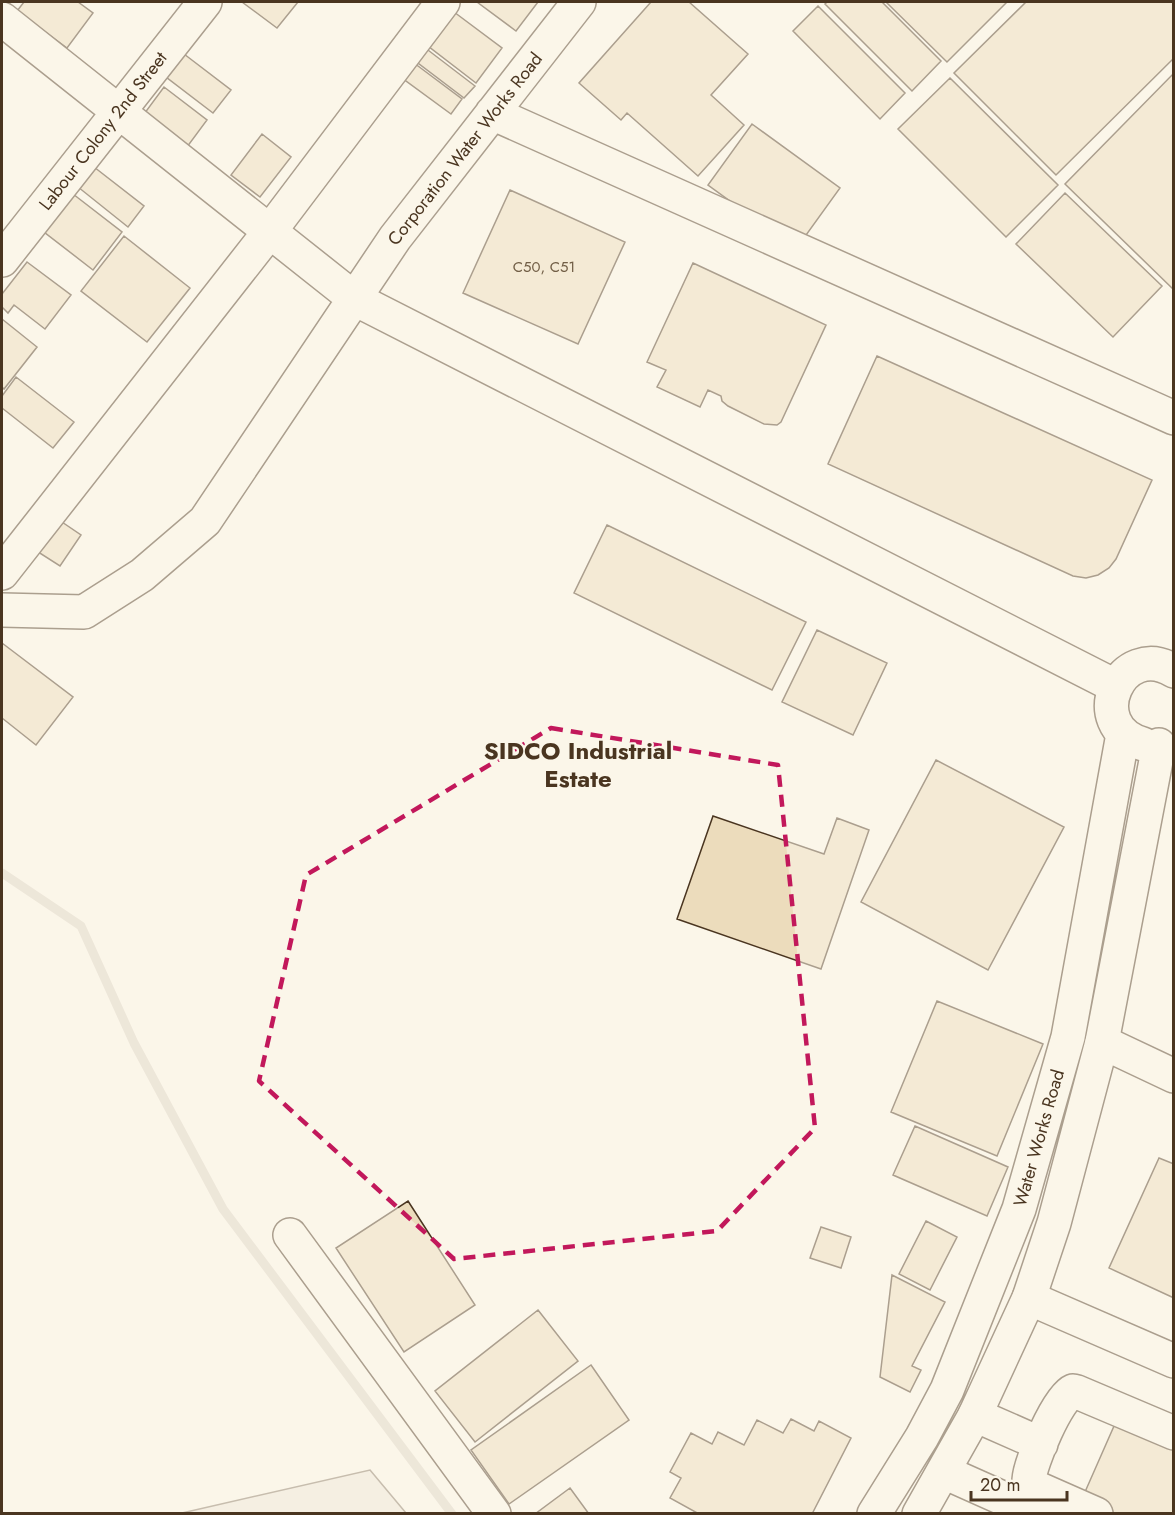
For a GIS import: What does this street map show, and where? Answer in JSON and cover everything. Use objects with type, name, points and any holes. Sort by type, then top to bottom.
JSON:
[{"type":"street","name":"Labour Colony 2nd Street","points":[[2,260],[205,2]]},
{"type":"street","points":[[2,573],[270,231],[443,2]]},
{"type":"street","name":"Corporation Water Works Road","points":[[2,610],[84,612],[142,575],[205,521],[395,238],[579,2]]},
{"type":"street","points":[[2,20],[355,299],[1115,686]]},
{"type":"street","points":[[492,113],[1173,418]]},
{"type":"street","points":[[1166,741],[1134,741],[1123,734],[1111,711],[1111,698],[1122,676],[1143,664],[1166,666],[1173,670]]},
{"type":"street","name":"Water Works Road","points":[[874,1514],[922,1437],[947,1390],[1019,1209],[1068,1037],[1123,734]]},
{"type":"street","name":"Water Works Road","points":[[919,1514],[975,1415],[1029,1298],[1054,1223],[1102,1042],[1166,741]]},
{"type":"street","points":[[1102,1042],[1173,1076]]},
{"type":"street","points":[[1019,1209],[1054,1223]]},
{"type":"street","points":[[290,1235],[494,1514]]},
{"type":"street","points":[[1029,1298],[1173,1361]]},
{"type":"street","points":[[1096,1514],[1037,1488],[1029,1480],[1041,1444],[1062,1397],[1072,1391],[1173,1433]]},
{"type":"street","points":[[975,1415],[1041,1444]]},
{"type":"street","points":[[944,1472],[1038,1514]]},
{"type":"highlighted area","points":[[551,728],[778,765],[815,1128],[717,1231],[454,1259],[259,1081],[306,875]]},
{"type":"shaded area","points":[[370,1470],[406,1513],[182,1513]]},
{"type":"building","points":[[24,2],[78,2],[93,13],[67,48],[17,11]]},
{"type":"building","points":[[242,2],[298,2],[277,28]]},
{"type":"building","points":[[477,2],[538,2],[516,31]]},
{"type":"building","points":[[651,2],[689,2],[748,54],[711,95],[744,125],[698,176],[627,113],[621,120],[579,83]]},
{"type":"building","points":[[827,2],[882,2],[941,61],[912,91],[825,4]]},
{"type":"building","points":[[886,2],[1007,2],[947,62]]},
{"type":"building","points":[[1026,2],[1174,2],[1174,58],[1056,175],[954,73]]},
{"type":"building","points":[[818,6],[905,93],[880,119],[793,31]]},
{"type":"building","points":[[454,12],[502,48],[476,83],[428,46]]},
{"type":"building","points":[[424,47],[475,86],[464,98],[414,60]]},
{"type":"building","points":[[184,54],[231,90],[213,113],[166,77]]},
{"type":"building","points":[[414,63],[462,99],[451,114],[402,78]]},
{"type":"building","points":[[1174,73],[1174,290],[1065,184]]},
{"type":"building","points":[[950,78],[1058,185],[1006,237],[898,129]]},
{"type":"building","points":[[164,87],[207,120],[187,147],[144,114]]},
{"type":"building","points":[[752,124],[840,188],[796,249],[708,185]]},
{"type":"building","points":[[262,134],[291,157],[260,197],[231,175]]},
{"type":"building","points":[[94,167],[144,206],[128,227],[78,187]]},
{"type":"building","points":[[510,190],[625,242],[578,344],[463,293]]},
{"type":"building","points":[[510,190],[625,242],[578,344],[463,293]]},
{"type":"building","points":[[1065,193],[1162,286],[1113,337],[1016,244]]},
{"type":"building","points":[[73,194],[122,232],[93,270],[44,232]]},
{"type":"building","points":[[124,236],[190,288],[147,342],[81,291]]},
{"type":"building","points":[[27,262],[71,295],[45,329],[14,305],[8,313],[2,307],[2,294]]},
{"type":"building","points":[[693,263],[826,325],[781,422],[777,425],[764,424],[728,406],[722,401],[721,396],[708,390],[700,407],[657,387],[666,370],[647,362]]},
{"type":"building","points":[[2,319],[37,347],[4,389],[2,387]]},
{"type":"building","points":[[877,356],[1152,480],[1116,559],[1109,568],[1098,575],[1086,578],[1073,576],[828,464]]},
{"type":"building","points":[[16,377],[74,422],[53,448],[2,408],[2,396]]},
{"type":"building","points":[[56,518],[81,535],[60,566],[35,550]]},
{"type":"building","points":[[607,525],[806,622],[772,690],[574,593]]},
{"type":"building","points":[[817,630],[887,663],[853,735],[782,702]]},
{"type":"building","points":[[2,643],[73,697],[36,745],[2,718]]},
{"type":"building","points":[[936,760],[1064,827],[988,970],[861,902]]},
{"type":"building","points":[[713,816],[824,854],[837,818],[869,830],[821,969],[677,919]]},
{"type":"building","points":[[937,1001],[1043,1044],[997,1156],[891,1112]]},
{"type":"building","points":[[915,1126],[1008,1167],[987,1216],[893,1175]]},
{"type":"building","points":[[1159,1158],[1174,1164],[1174,1298],[1109,1268]]},
{"type":"building","points":[[408,1201],[475,1305],[404,1352],[336,1248]]},
{"type":"building","points":[[926,1221],[957,1237],[930,1290],[899,1274]]},
{"type":"building","points":[[821,1227],[851,1237],[841,1268],[810,1258]]},
{"type":"building","points":[[892,1275],[945,1302],[912,1366],[921,1370],[910,1392],[880,1377]]},
{"type":"building","points":[[538,1310],[578,1361],[475,1442],[435,1391]]},
{"type":"building","points":[[591,1365],[629,1420],[509,1504],[471,1450]]},
{"type":"building","points":[[1118,1417],[1174,1441],[1174,1514],[1110,1514],[1081,1501]]},
{"type":"building","points":[[791,1419],[814,1431],[819,1421],[851,1438],[812,1514],[699,1514],[670,1498],[681,1478],[670,1472],[691,1433],[712,1444],[718,1432],[744,1445],[757,1420],[783,1433]]},
{"type":"building","points":[[570,1488],[589,1514],[535,1514]]},
{"type":"waterway","points":[[2,873],[81,926],[134,1043],[223,1209],[452,1514]]},
{"type":"district","name":"SIDCO Industrial Estate","points":[[578,764]]}]
